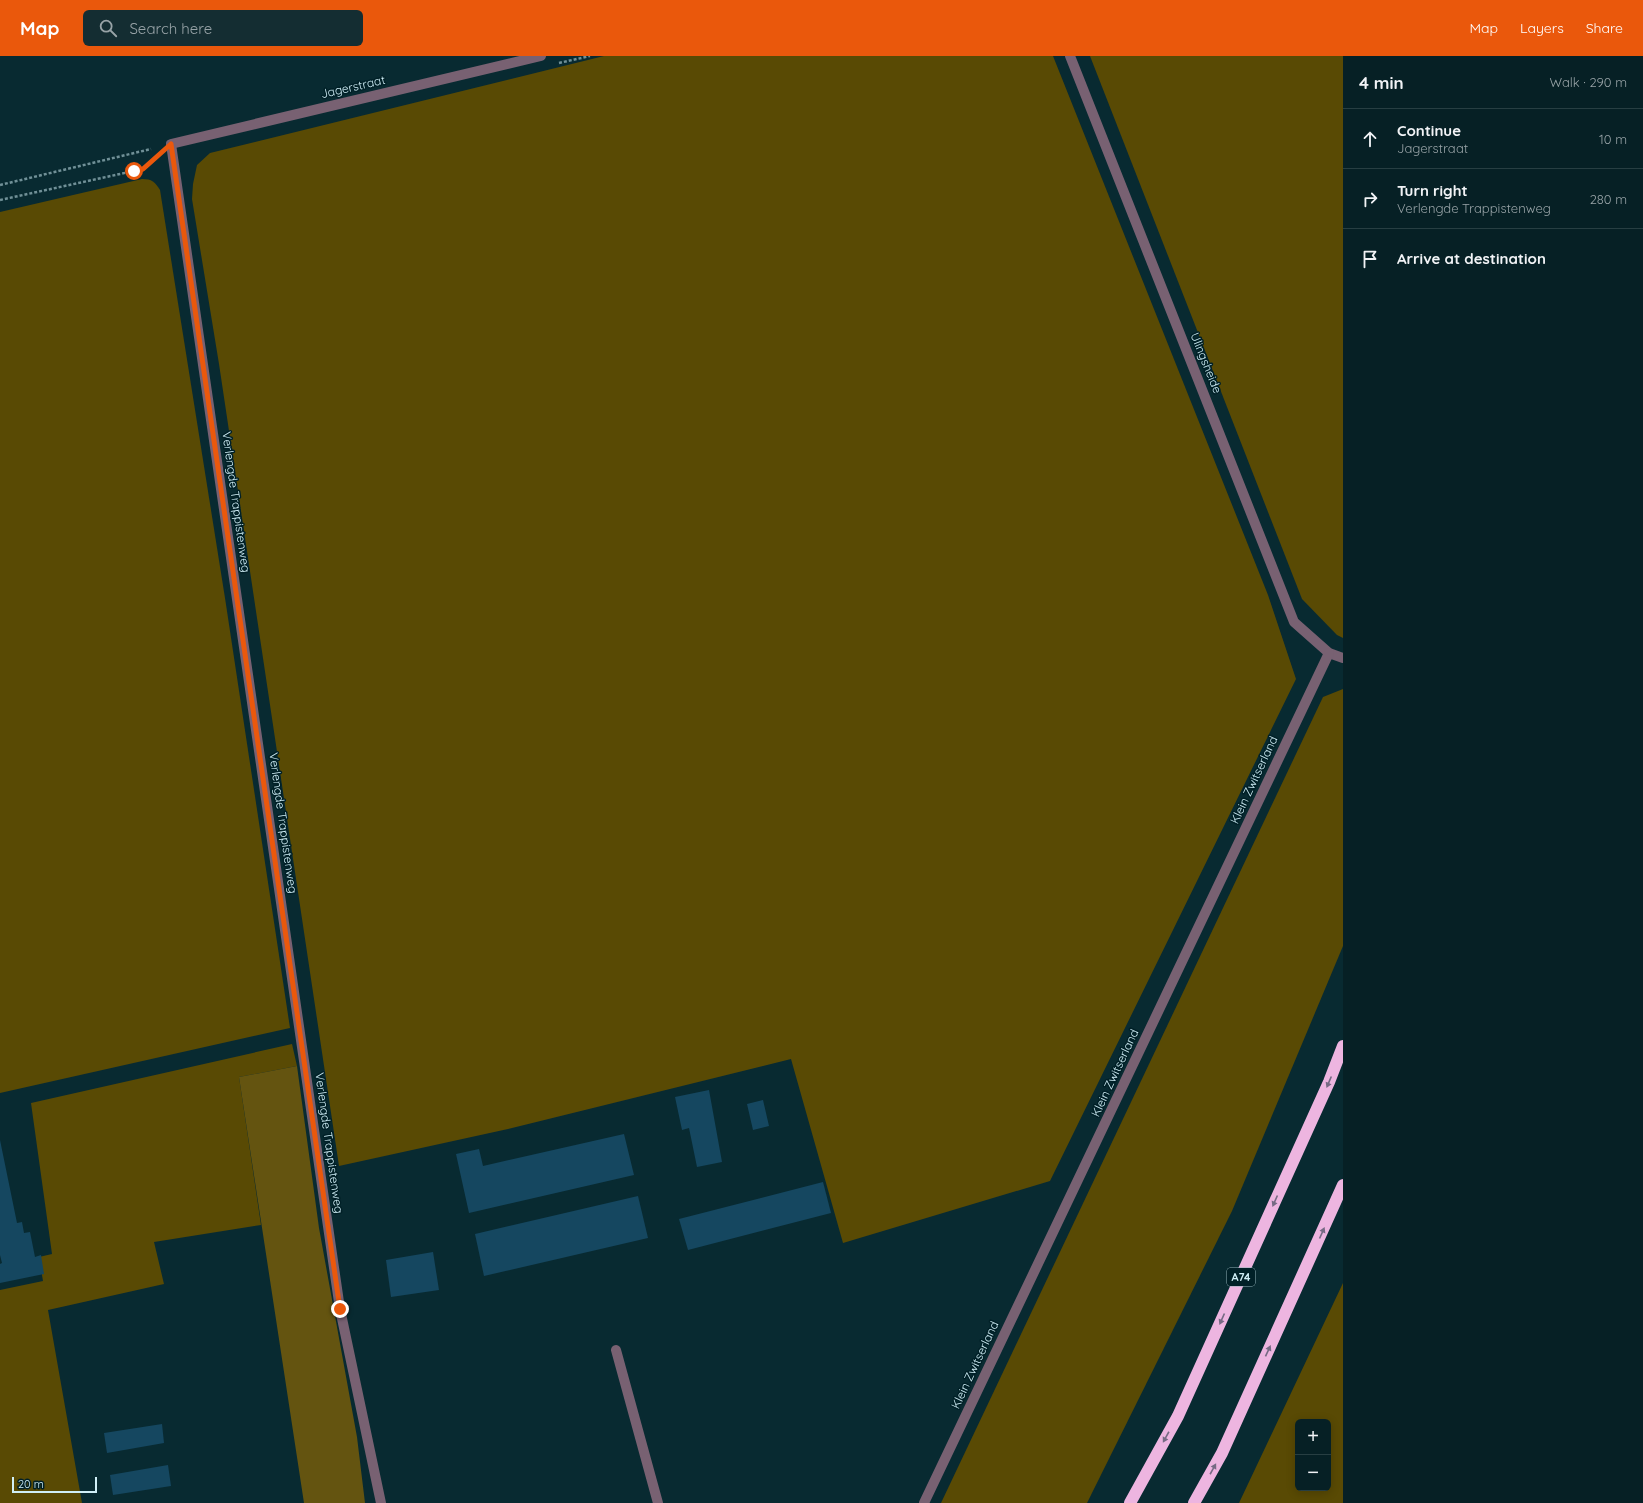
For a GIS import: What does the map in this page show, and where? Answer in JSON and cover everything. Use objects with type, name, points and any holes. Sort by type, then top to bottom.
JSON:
[{"type":"highway","name":"A74","points":[[1130,1503],[1178,1416],[1329,1082],[1343,1046]]},
{"type":"highway","points":[[1194,1503],[1222,1453],[1343,1185]]},
{"type":"street","name":"Jagerstraat","points":[[171,144],[541,56]]},
{"type":"street","name":"Ulingsheide","points":[[1070,56],[1294,622],[1329,653],[1343,658]]},
{"type":"street","name":"Verlengde Trappistenweg","points":[[171,144],[340,1309],[381,1503]]},
{"type":"street","name":"Klein Zwitserland","points":[[924,1503],[1329,653]]},
{"type":"street","points":[[616,1350],[658,1503]]},
{"type":"path","points":[[0,185],[171,144]]},
{"type":"path","points":[[0,200],[143,169],[171,144]]},
{"type":"shaded area","points":[[604,56],[1053,56],[1268,595],[1296,679],[1050,1181],[843,1243],[791,1059],[508,1129],[339,1166],[219,364],[192,199],[197,165],[210,153]]},
{"type":"shaded area","points":[[1090,56],[1343,56],[1343,638],[1337,635],[1302,599]]},
{"type":"shaded area","points":[[142,179],[153,182],[160,190],[225,598],[290,1028],[0,1093],[0,212]]},
{"type":"shaded area","points":[[1343,689],[1343,946],[1232,1211],[1087,1503],[941,1503],[1323,697]]},
{"type":"shaded area","points":[[292,1044],[297,1066],[239,1077],[261,1225],[154,1242],[164,1284],[48,1310],[82,1503],[0,1503],[0,1290],[43,1281],[39,1257],[52,1254],[31,1103]]},
{"type":"shaded area","points":[[297,1066],[319,1228],[357,1437],[365,1503],[304,1503],[239,1077]]},
{"type":"shaded area","points":[[1343,1283],[1343,1503],[1239,1503]]},
{"type":"building","points":[[709,1090],[722,1162],[697,1167],[689,1128],[682,1130],[675,1097]]},
{"type":"building","points":[[763,1100],[769,1126],[753,1130],[747,1104]]},
{"type":"building","points":[[624,1134],[634,1175],[469,1213],[456,1154],[479,1149],[483,1166]]},
{"type":"building","points":[[0,1140],[17,1223],[22,1222],[24,1233],[30,1232],[35,1257],[41,1255],[44,1274],[0,1283],[0,1264],[2,1263],[0,1255]]},
{"type":"building","points":[[823,1182],[831,1213],[688,1250],[679,1219]]},
{"type":"building","points":[[638,1196],[648,1238],[484,1276],[475,1234]]},
{"type":"building","points":[[433,1252],[439,1290],[391,1297],[386,1260]]},
{"type":"building","points":[[162,1424],[164,1443],[107,1453],[104,1433]]},
{"type":"building","points":[[168,1465],[171,1486],[113,1495],[110,1475]]},
{"type":"route","points":[[134,171],[143,169],[171,144],[340,1309]]}]
